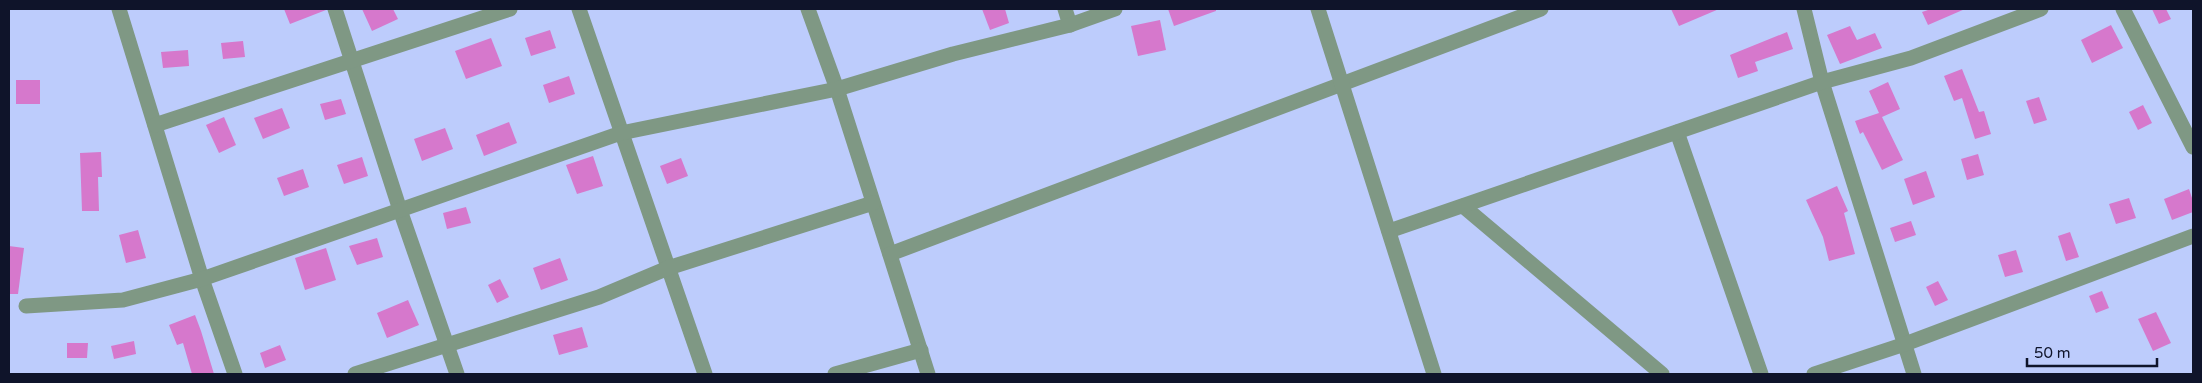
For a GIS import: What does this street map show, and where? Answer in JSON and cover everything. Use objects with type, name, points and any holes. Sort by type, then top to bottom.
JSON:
[{"type":"street","points":[[119,9],[202,279],[235,374]]},
{"type":"street","points":[[335,9],[400,210],[457,374]]},
{"type":"street","points":[[155,125],[510,9]]},
{"type":"street","points":[[579,9],[705,374]]},
{"type":"street","points":[[808,9],[836,89],[928,374]]},
{"type":"street","points":[[1065,9],[1070,25]]},
{"type":"street","points":[[26,306],[123,300],[202,279],[621,133],[836,89],[953,54],[1070,25],[1115,9]]},
{"type":"street","points":[[1318,9],[1434,374]]},
{"type":"street","points":[[890,254],[1541,9]]},
{"type":"street","points":[[1804,9],[1822,82],[1914,374]]},
{"type":"street","points":[[1389,231],[1822,82],[1911,58],[2041,9]]},
{"type":"street","points":[[2123,9],[2193,147]]},
{"type":"street","points":[[1678,132],[1761,374]]},
{"type":"street","points":[[355,374],[599,297],[668,268],[873,203]]},
{"type":"street","points":[[1463,206],[1662,374]]},
{"type":"street","points":[[1814,374],[1905,344],[2193,236]]},
{"type":"street","points":[[836,374],[921,350]]},
{"type":"building","points":[[284,9],[326,9],[326,10],[290,24]]},
{"type":"building","points":[[362,9],[393,9],[398,19],[372,31]]},
{"type":"building","points":[[982,9],[1005,9],[1009,23],[990,30]]},
{"type":"building","points":[[1168,9],[1216,9],[1216,11],[1174,26]]},
{"type":"building","points":[[1671,9],[1719,9],[1679,26]]},
{"type":"building","points":[[1931,9],[1965,9],[1928,25],[1922,12]]},
{"type":"building","points":[[2152,9],[2166,9],[2171,19],[2159,24]]},
{"type":"building","points":[[1160,20],[1166,50],[1138,56],[1131,26]]},
{"type":"building","points":[[2111,25],[2123,48],[2092,63],[2081,40]]},
{"type":"building","points":[[1850,26],[1857,40],[1875,33],[1882,48],[1840,64],[1827,35]]},
{"type":"building","points":[[550,30],[556,48],[531,56],[525,38]]},
{"type":"building","points":[[1787,32],[1793,49],[1755,62],[1758,71],[1738,78],[1730,55]]},
{"type":"building","points":[[491,38],[502,66],[466,79],[455,51]]},
{"type":"building","points":[[243,41],[245,57],[223,59],[221,43]]},
{"type":"building","points":[[188,50],[189,66],[163,68],[161,52]]},
{"type":"building","points":[[1962,69],[1979,112],[1984,111],[1991,134],[1975,139],[1962,98],[1954,101],[1944,76]]},
{"type":"building","points":[[569,76],[575,94],[549,103],[543,85]]},
{"type":"building","points":[[16,80],[40,80],[40,104],[16,104]]},
{"type":"building","points":[[1888,82],[1900,109],[1882,117],[1903,160],[1882,170],[1863,132],[1860,134],[1855,121],[1879,113],[1869,91]]},
{"type":"building","points":[[2039,97],[2047,120],[2034,124],[2026,101]]},
{"type":"building","points":[[341,99],[346,114],[325,120],[320,104]]},
{"type":"building","points":[[2143,105],[2152,123],[2138,130],[2129,112]]},
{"type":"building","points":[[282,108],[290,128],[263,139],[254,118]]},
{"type":"building","points":[[224,117],[236,145],[219,153],[206,125]]},
{"type":"building","points":[[509,122],[517,143],[484,156],[476,135]]},
{"type":"building","points":[[445,128],[453,149],[422,161],[414,139]]},
{"type":"building","points":[[101,152],[102,177],[98,177],[99,211],[82,211],[80,153]]},
{"type":"building","points":[[1978,154],[1984,175],[1967,180],[1961,159]]},
{"type":"building","points":[[593,156],[603,186],[577,194],[566,165]]},
{"type":"building","points":[[362,157],[368,176],[344,184],[337,165]]},
{"type":"building","points":[[681,158],[688,176],[667,184],[660,166]]},
{"type":"building","points":[[303,169],[309,187],[284,196],[277,178]]},
{"type":"building","points":[[1926,171],[1935,197],[1913,205],[1904,179]]},
{"type":"building","points":[[1837,186],[1848,211],[1844,213],[1855,254],[1829,261],[1823,237],[1806,200]]},
{"type":"building","points":[[2189,189],[2193,201],[2193,212],[2172,220],[2164,199]]},
{"type":"building","points":[[2129,198],[2136,218],[2116,224],[2109,204]]},
{"type":"building","points":[[466,207],[471,223],[447,229],[443,213]]},
{"type":"building","points":[[1911,221],[1916,235],[1895,242],[1890,228]]},
{"type":"building","points":[[138,230],[146,258],[126,263],[119,235]]},
{"type":"building","points":[[2070,232],[2079,257],[2066,261],[2058,236]]},
{"type":"building","points":[[377,238],[383,257],[357,265],[349,246]]},
{"type":"building","points":[[9,246],[24,248],[18,294],[9,294]]},
{"type":"building","points":[[326,248],[336,280],[305,290],[295,258]]},
{"type":"building","points":[[2016,250],[2023,272],[2005,277],[1998,255]]},
{"type":"building","points":[[560,258],[568,280],[541,290],[533,268]]},
{"type":"building","points":[[500,279],[509,297],[497,303],[488,285]]},
{"type":"building","points":[[1938,281],[1948,300],[1935,306],[1926,287]]},
{"type":"building","points":[[2102,291],[2109,308],[2096,313],[2089,296]]},
{"type":"building","points":[[408,300],[419,325],[387,338],[377,313]]},
{"type":"building","points":[[2156,312],[2171,343],[2153,351],[2138,319]]},
{"type":"building","points":[[195,315],[214,374],[192,374],[183,343],[177,345],[169,325]]},
{"type":"building","points":[[582,327],[588,347],[559,355],[553,335]]},
{"type":"building","points":[[134,341],[136,354],[114,359],[111,346]]},
{"type":"building","points":[[67,343],[88,343],[87,358],[67,358]]},
{"type":"building","points":[[280,345],[286,360],[265,368],[260,353]]}]
